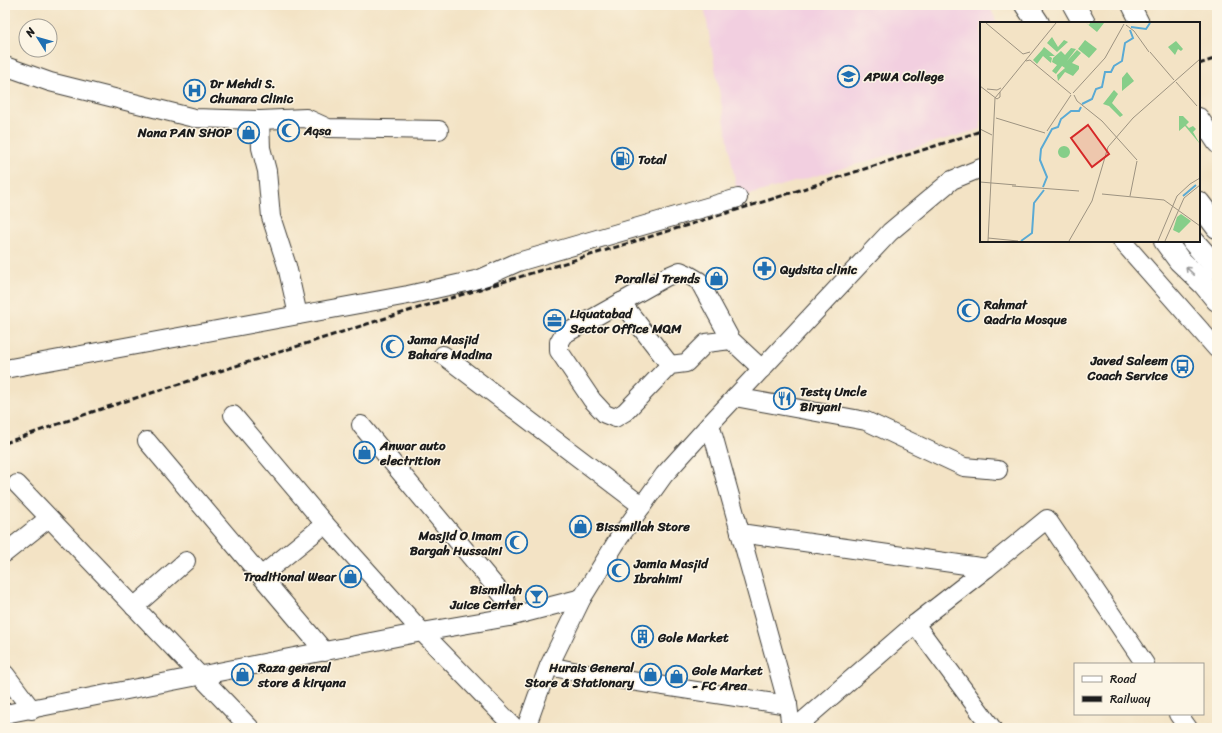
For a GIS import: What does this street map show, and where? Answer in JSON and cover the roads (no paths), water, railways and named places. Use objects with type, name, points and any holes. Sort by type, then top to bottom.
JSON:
[{"type":"highway","points":[[1026,5],[1037,22]]},
{"type":"highway","points":[[1042,5],[1050,22]]},
{"type":"highway","points":[[1074,5],[1084,22]]},
{"type":"highway","points":[[1081,5],[1085,22]]},
{"type":"highway","points":[[1200,191],[1217,206]]},
{"type":"highway","points":[[1200,204],[1217,227]]},
{"type":"highway","points":[[1166,242],[1180,260],[1204,284],[1217,300]]},
{"type":"highway","points":[[1194,242],[1217,268]]},
{"type":"street","points":[[1131,5],[1140,22]]},
{"type":"street","points":[[5,66],[50,82],[194,118],[260,120],[306,118],[328,128],[439,130]]},
{"type":"street","points":[[1200,118],[1217,144]]},
{"type":"street","points":[[260,120],[261,148],[267,171],[271,217],[287,266],[298,315]]},
{"type":"street","points":[[526,728],[549,666],[582,598],[619,538],[664,475],[890,232],[952,180],[980,168]]},
{"type":"street","points":[[5,369],[408,296],[480,279],[518,262],[738,198]]},
{"type":"street","points":[[1123,242],[1217,349]]},
{"type":"street","points":[[731,340],[706,343],[686,363],[670,365],[625,412],[616,418],[605,414],[592,400],[559,351],[559,342],[563,335],[666,277],[680,272],[699,281],[731,340],[762,369]]},
{"type":"street","points":[[621,302],[670,365]]},
{"type":"street","points":[[443,355],[642,506]]},
{"type":"street","points":[[735,397],[866,421],[964,467],[998,470]]},
{"type":"street","points":[[233,415],[325,524],[422,632],[515,728]]},
{"type":"street","points":[[710,424],[788,705],[792,728]]},
{"type":"street","points":[[361,425],[505,598],[509,617]]},
{"type":"street","points":[[147,441],[325,652]]},
{"type":"street","points":[[17,484],[250,728]]},
{"type":"street","points":[[5,553],[49,518]]},
{"type":"street","points":[[795,728],[915,624],[1047,519],[1144,663]]},
{"type":"street","points":[[261,576],[325,524]]},
{"type":"street","points":[[740,532],[987,568]]},
{"type":"street","points":[[134,607],[186,561]]},
{"type":"street","points":[[5,714],[32,710],[422,632],[509,617],[582,598]]},
{"type":"street","points":[[915,624],[992,728]]},
{"type":"street","points":[[549,666],[600,676],[788,705]]},
{"type":"street","points":[[5,674],[32,710]]},
{"type":"street","points":[[1179,715],[1188,728]]},
{"type":"railway","points":[[1200,64],[1217,58]]},
{"type":"railway","points":[[5,443],[92,412],[386,318],[769,200],[980,131]]},
{"type":"place","name":"APWA College","points":[[849,76]]},
{"type":"place","name":"Dr Mehdi S. Chunara Clinic","points":[[195,90]]},
{"type":"place","name":"Aqsa","points":[[289,130]]},
{"type":"place","name":"Nana PAN SHOP","points":[[248,132]]},
{"type":"place","name":"Total","points":[[622,159]]},
{"type":"place","name":"Qydsita clinic","points":[[765,269]]},
{"type":"place","name":"Parallel Trends","points":[[716,278]]},
{"type":"place","name":"Rahmat Qadria Mosque","points":[[969,311]]},
{"type":"place","name":"Liquatabad Sector Office MQM","points":[[555,320]]},
{"type":"place","name":"Jama Masjid Bahare Madina","points":[[392,346]]},
{"type":"place","name":"Javed Saleem Coach Service","points":[[1183,367]]},
{"type":"place","name":"Testy Uncle Biryani","points":[[784,398]]},
{"type":"place","name":"Anwar auto electrition","points":[[365,452]]},
{"type":"place","name":"Bissmillah Store","points":[[581,526]]},
{"type":"place","name":"Masjid O Imam Bargah Hussaini","points":[[517,542]]},
{"type":"place","name":"Jamia Masjid Ibrahimi","points":[[619,570]]},
{"type":"place","name":"Traditional Wear","points":[[351,576]]},
{"type":"place","name":"Bismillah Juice Center","points":[[537,596]]},
{"type":"place","name":"Gole Market","points":[[643,637]]},
{"type":"place","name":"Raza general store & kiryana","points":[[242,674]]},
{"type":"place","name":"Hurais General Store & Stationary","points":[[650,674]]},
{"type":"place","name":"Gole Market - FC Area","points":[[676,677]]}]
